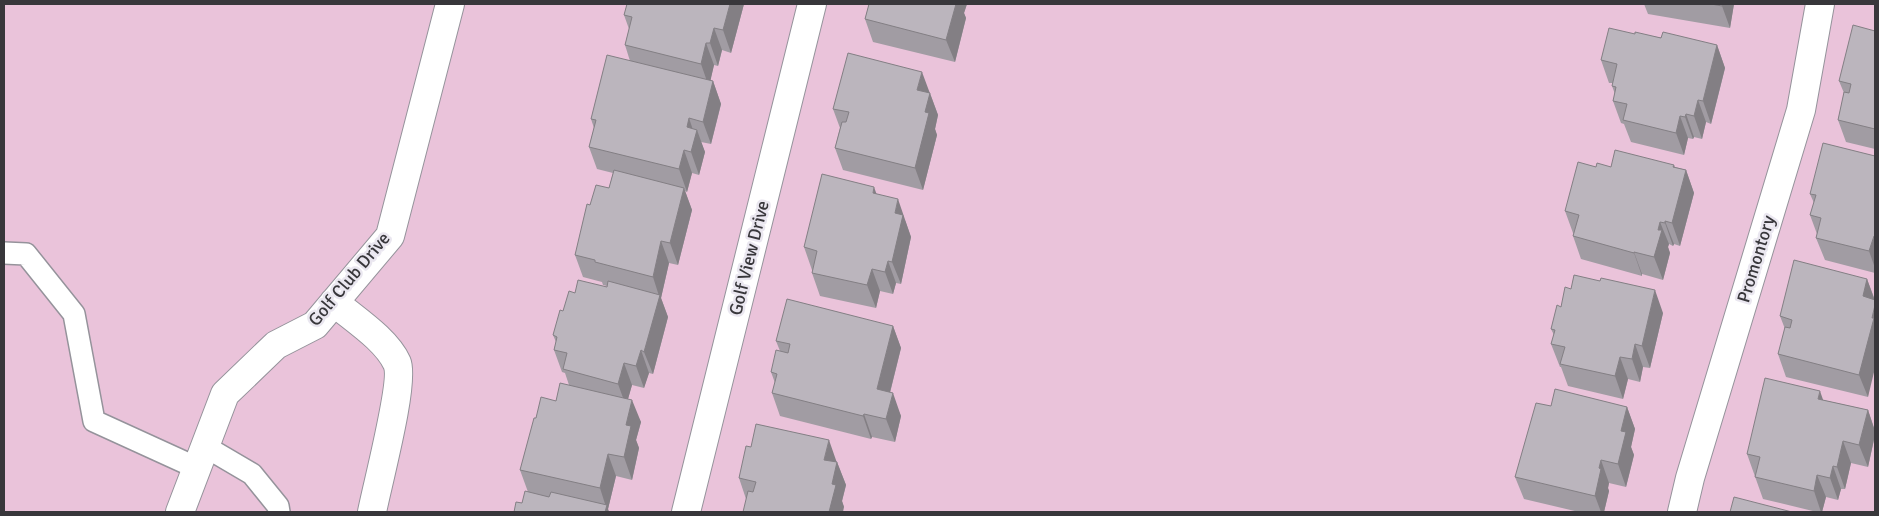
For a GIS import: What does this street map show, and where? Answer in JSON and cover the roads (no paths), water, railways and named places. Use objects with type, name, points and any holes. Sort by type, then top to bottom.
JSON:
[{"type":"street","name":"Golf Club Drive","points":[[180,512],[225,394],[276,345],[315,325],[390,236],[450,4]]},
{"type":"street","name":"Golf View Drive","points":[[686,512],[812,4]]},
{"type":"street","name":"Promontory","points":[[1682,512],[1690,478],[1801,110],[1820,4]]},
{"type":"street","points":[[334,302],[386,346],[398,364],[398,391],[372,512]]},
{"type":"lane","points":[[4,253],[26,254],[74,314],[94,421],[252,474],[278,506],[279,512]]}]
